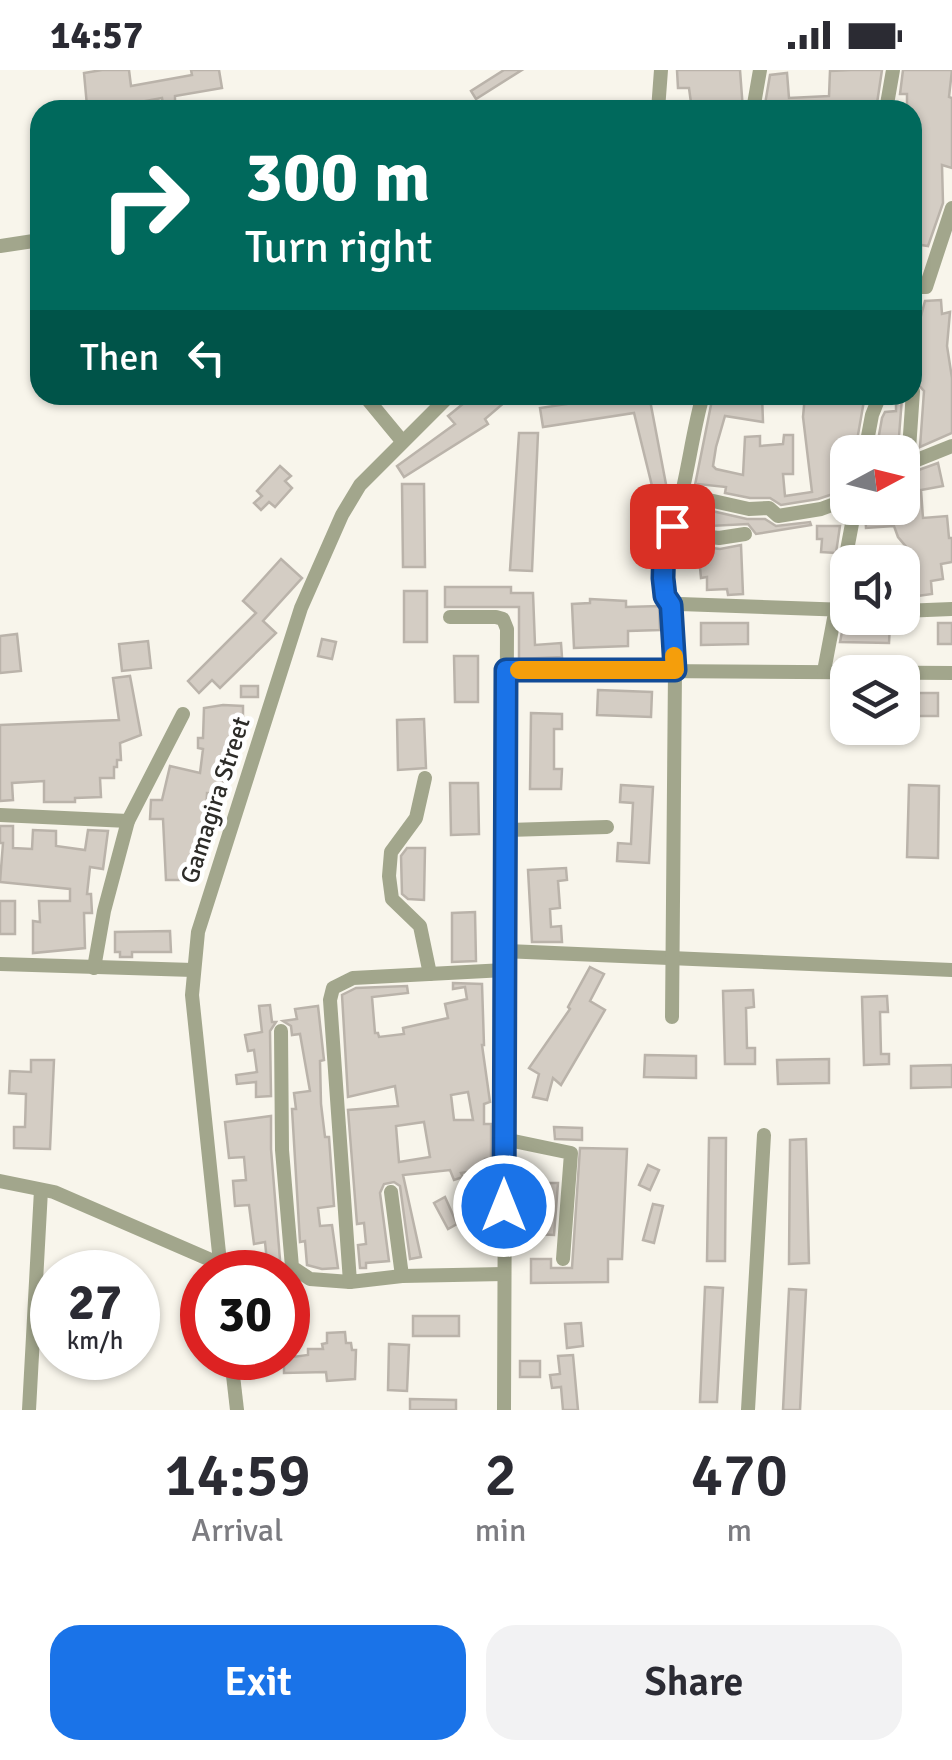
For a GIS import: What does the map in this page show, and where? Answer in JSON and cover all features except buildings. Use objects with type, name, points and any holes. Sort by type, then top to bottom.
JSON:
[{"type":"street","points":[[659,100],[661,70]]},
{"type":"street","points":[[755,100],[760,70]]},
{"type":"street","points":[[888,100],[894,70]]},
{"type":"street","points":[[922,286],[926,286],[952,208]]},
{"type":"street","points":[[0,246],[30,242]]},
{"type":"street","points":[[372,405],[402,441]]},
{"type":"street","name":"Gamagira Street","points":[[218,1250],[192,995],[198,932],[301,608],[342,515],[360,485],[440,405]]},
{"type":"street","points":[[672,1016],[675,670],[671,605],[665,596],[663,578],[664,541],[680,505],[700,405]]},
{"type":"street","points":[[868,435],[876,405]]},
{"type":"street","points":[[908,435],[911,405]]},
{"type":"street","points":[[920,459],[952,446]]},
{"type":"street","points":[[700,498],[749,509],[769,508],[778,516],[830,506]]},
{"type":"street","points":[[669,532],[719,538],[745,534]]},
{"type":"street","points":[[671,605],[830,609]]},
{"type":"street","points":[[920,610],[952,609]]},
{"type":"street","points":[[450,617],[502,619],[507,630],[504,1410]]},
{"type":"street","points":[[824,671],[834,635]]},
{"type":"street","points":[[506,670],[952,673]]},
{"type":"street","points":[[94,968],[104,911],[128,820],[183,714]]},
{"type":"street","points":[[426,778],[416,818],[391,852],[388,876],[392,899],[420,926],[430,974]]},
{"type":"street","points":[[0,815],[128,820]]},
{"type":"street","points":[[508,830],[606,827]]},
{"type":"street","points":[[505,951],[952,970]]},
{"type":"street","points":[[0,964],[193,970]]},
{"type":"street","points":[[350,1282],[330,1000],[333,988],[353,978],[505,970]]},
{"type":"street","points":[[281,1031],[282,1150],[292,1267],[310,1280],[350,1282],[402,1276],[504,1274]]},
{"type":"street","points":[[748,1410],[764,1135]]},
{"type":"street","points":[[504,1139],[570,1152],[563,1259]]},
{"type":"street","points":[[0,1182],[41,1190],[180,1251]]},
{"type":"street","points":[[29,1410],[41,1190]]},
{"type":"street","points":[[391,1192],[402,1276]]},
{"type":"street","points":[[234,1380],[237,1410]]},
{"type":"slow traffic","points":[[519,670],[675,670],[674,656]]},
{"type":"route","points":[[504,1206],[506,670],[675,670],[671,605],[665,596],[663,578],[664,541],[672,526]]}]
